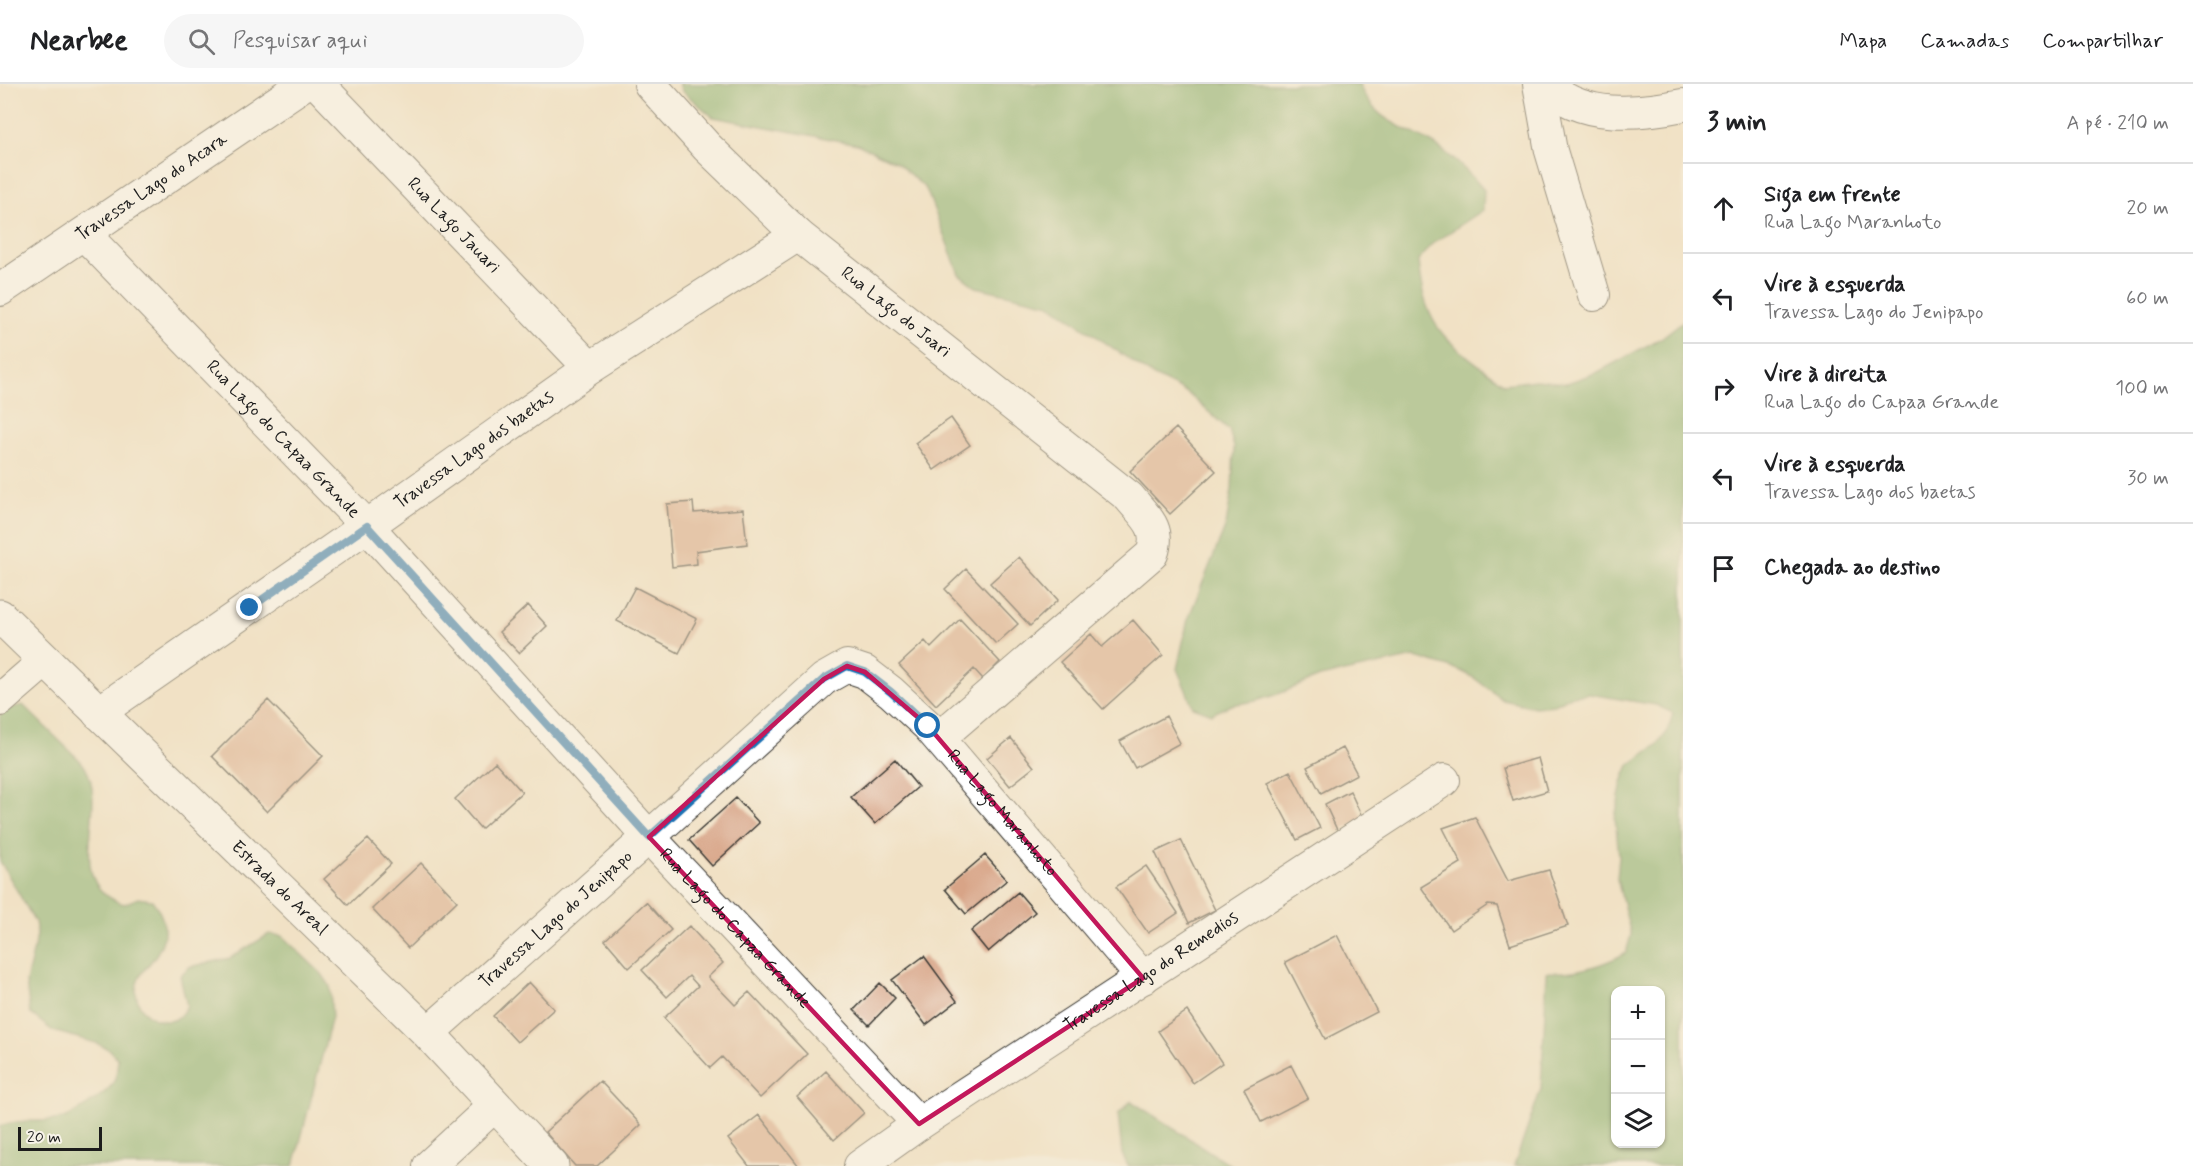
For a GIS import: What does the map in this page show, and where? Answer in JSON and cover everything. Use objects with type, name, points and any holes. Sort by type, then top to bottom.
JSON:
[{"type":"street","name":"Travessa Lago do Acara","points":[[0,290],[304,84]]},
{"type":"street","name":"Rua Lago Jauari","points":[[318,84],[590,368]]},
{"type":"street","name":"Rua Lago do Joari","points":[[650,84],[707,147],[798,235],[1129,497],[1154,527],[1157,541],[1152,554],[939,738]]},
{"type":"street","points":[[1539,84],[1551,151],[1594,294]]},
{"type":"street","points":[[1546,84],[1568,99],[1587,108],[1626,112],[1683,105]]},
{"type":"street","name":"Rua Lago do Capaa Grande","points":[[84,234],[367,526],[649,837],[919,1124]]},
{"type":"street","name":"Travessa Lago dos baetas","points":[[98,713],[590,368],[798,235]]},
{"type":"street","name":"Estrada do Areal","points":[[0,616],[428,1033],[552,1166]]},
{"type":"street","points":[[0,700],[45,661]]},
{"type":"street","name":"Travessa Lago do Jenipapo","points":[[428,1033],[824,679],[847,666]]},
{"type":"street","name":"Rua Lago Maranhoto","points":[[847,666],[865,672],[891,692],[939,738],[1143,978]]},
{"type":"street","name":"Travessa Lago do Remedios","points":[[860,1166],[919,1124],[1444,780]]},
{"type":"street","points":[[429,1166],[495,1105]]},
{"type":"highlighted area","points":[[847,666],[865,672],[928,726],[1143,978],[919,1124],[649,837],[824,679]]},
{"type":"green space","points":[[679,84],[1359,84],[1372,106],[1388,120],[1443,150],[1484,190],[1483,210],[1432,244],[1418,261],[1425,299],[1436,325],[1454,346],[1504,384],[1535,380],[1567,383],[1598,372],[1661,338],[1683,321],[1683,1166],[1514,1166],[1541,1089],[1547,972],[1568,972],[1588,968],[1626,953],[1631,935],[1617,879],[1619,856],[1615,818],[1622,782],[1629,765],[1657,745],[1668,731],[1673,713],[1656,705],[1589,694],[1571,696],[1555,705],[1535,707],[1503,700],[1474,678],[1459,670],[1415,657],[1320,677],[1281,693],[1256,701],[1231,705],[1212,714],[1193,707],[1177,669],[1188,619],[1226,525],[1232,489],[1234,447],[1229,430],[1186,392],[1150,374],[1050,304],[976,287],[959,274],[926,189],[896,162],[857,144],[713,117],[682,91]]},
{"type":"green space","points":[[23,705],[85,767],[91,784],[93,804],[90,863],[94,880],[105,894],[124,904],[138,898],[152,900],[163,920],[164,934],[160,948],[139,978],[137,986],[138,1001],[145,1012],[158,1020],[176,1019],[187,1006],[180,976],[189,967],[230,958],[269,934],[282,936],[322,974],[330,986],[332,1017],[294,1166],[0,1166],[0,1126],[15,1122],[60,1119],[72,1114],[95,1100],[111,1086],[116,1076],[118,1059],[108,1049],[96,1043],[53,1031],[30,1013],[26,982],[37,935],[35,922],[0,861],[0,715],[10,708]]},
{"type":"green space","points":[[1131,1101],[1232,1166],[1128,1166],[1122,1154],[1118,1114]]},
{"type":"building","points":[[951,418],[970,445],[934,470],[915,443]]},
{"type":"building","points":[[1176,428],[1216,471],[1170,514],[1130,471]]},
{"type":"building","points":[[693,502],[694,513],[743,509],[747,544],[696,551],[697,564],[672,567],[667,504]]},
{"type":"building","points":[[1019,557],[1058,600],[1030,626],[990,583]]},
{"type":"building","points":[[966,569],[1018,624],[996,644],[945,589]]},
{"type":"building","points":[[635,587],[697,619],[679,653],[617,621]]},
{"type":"building","points":[[528,605],[547,626],[519,653],[499,632]]},
{"type":"building","points":[[960,619],[1000,662],[983,679],[974,669],[936,705],[899,665],[925,641],[931,648]]},
{"type":"building","points":[[1133,620],[1163,655],[1103,709],[1060,662],[1091,634],[1102,647]]},
{"type":"building","points":[[268,700],[323,756],[267,812],[212,756]]},
{"type":"building","points":[[1166,716],[1180,743],[1135,768],[1120,741]]},
{"type":"building","points":[[1011,738],[1034,767],[1010,786],[987,758]]},
{"type":"building","points":[[1343,748],[1357,774],[1321,793],[1307,767]]},
{"type":"building","points":[[1538,758],[1547,791],[1513,801],[1503,768]]},
{"type":"building","points":[[895,759],[918,787],[875,824],[851,797]]},
{"type":"building","points":[[495,762],[522,792],[481,829],[455,799]]},
{"type":"building","points":[[1290,771],[1320,828],[1297,840],[1267,783]]},
{"type":"building","points":[[1350,791],[1363,819],[1338,832],[1325,804]]},
{"type":"building","points":[[736,798],[759,823],[712,866],[689,840]]},
{"type":"building","points":[[1475,817],[1508,881],[1549,870],[1568,926],[1510,945],[1497,906],[1488,905],[1451,930],[1421,887],[1461,863],[1443,828]]},
{"type":"building","points":[[368,839],[391,864],[348,905],[324,879]]},
{"type":"building","points":[[1181,840],[1215,910],[1189,923],[1155,852]]},
{"type":"building","points":[[985,855],[1007,880],[966,914],[945,889]]},
{"type":"building","points":[[421,863],[457,901],[408,948],[372,909]]},
{"type":"building","points":[[1146,866],[1178,913],[1148,933],[1116,887]]},
{"type":"building","points":[[1018,892],[1035,912],[988,952],[971,931]]},
{"type":"building","points":[[646,902],[671,930],[629,968],[605,940]]},
{"type":"building","points":[[689,926],[723,963],[708,977],[735,1005],[749,992],[807,1054],[760,1098],[722,1057],[710,1068],[664,1018],[698,986],[689,976],[667,997],[642,970]]},
{"type":"building","points":[[1337,935],[1377,1012],[1325,1039],[1285,962]]},
{"type":"building","points":[[924,956],[957,1001],[926,1025],[892,980]]},
{"type":"building","points":[[529,982],[554,1009],[517,1042],[493,1016]]},
{"type":"building","points":[[880,983],[895,998],[869,1025],[854,1010]]},
{"type":"building","points":[[1187,1011],[1222,1063],[1193,1083],[1158,1031]]},
{"type":"building","points":[[1291,1065],[1308,1098],[1261,1122],[1244,1089]]},
{"type":"building","points":[[826,1071],[864,1113],[834,1140],[797,1097]]},
{"type":"building","points":[[600,1081],[641,1125],[597,1166],[575,1166],[545,1132]]},
{"type":"building","points":[[759,1115],[799,1166],[749,1166],[728,1139]]},
{"type":"route","points":[[250,608],[367,526],[649,837],[824,679],[847,666],[865,672],[928,726]]}]
